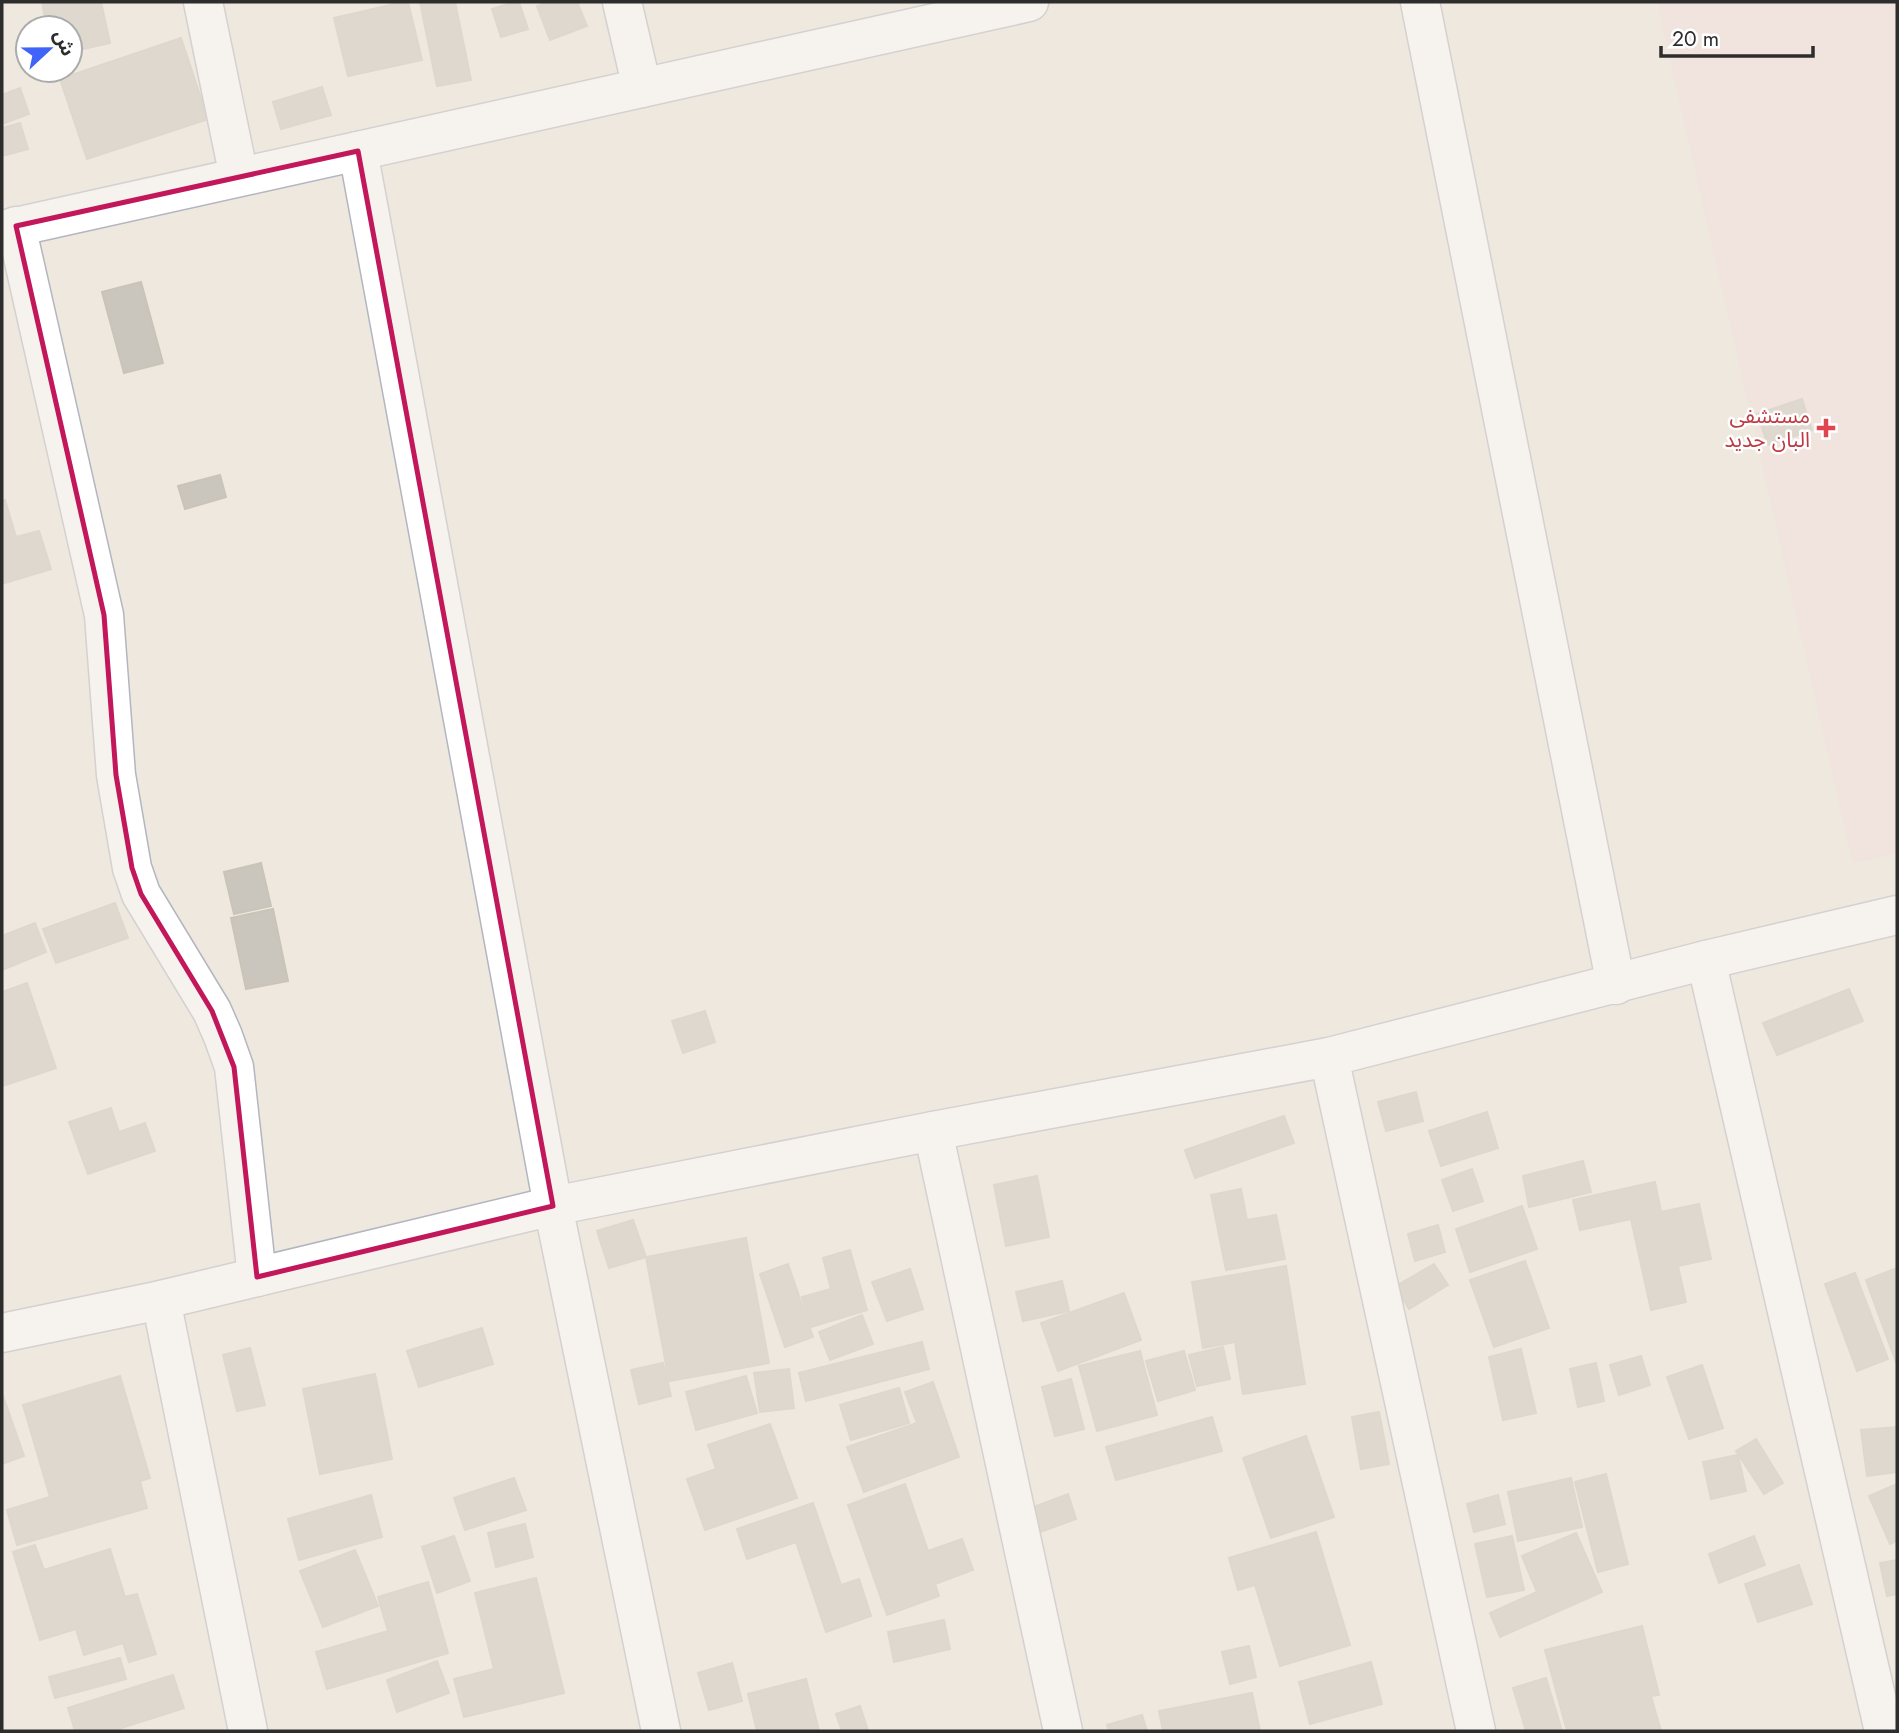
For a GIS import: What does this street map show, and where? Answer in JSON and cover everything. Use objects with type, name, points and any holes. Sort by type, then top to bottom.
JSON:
[{"type":"street","points":[[203,2],[239,177]]},
{"type":"street","points":[[622,2],[642,88]]},
{"type":"street","points":[[257,1277],[234,1067],[212,1011],[141,894],[132,868],[116,775],[104,615],[9,228],[1029,2]]},
{"type":"street","points":[[1420,2],[1616,985]]},
{"type":"street","points":[[358,151],[553,1206],[661,1731]]},
{"type":"street","points":[[2,1333],[160,1300],[553,1206],[933,1130],[1329,1056],[1706,960],[1897,915]]},
{"type":"street","points":[[1706,960],[1884,1731]]},
{"type":"street","points":[[1329,1056],[1476,1731]]},
{"type":"street","points":[[933,1130],[1063,1731]]},
{"type":"street","points":[[160,1300],[248,1731]]},
{"type":"highlighted area","points":[[358,151],[553,1206],[257,1277],[234,1067],[212,1011],[141,894],[132,868],[116,775],[104,615],[16,226]]},
{"type":"shaded area","name":"مستشفى البان جديد","points":[[1657,2],[1897,2],[1897,853],[1853,863]]},
{"type":"building","points":[[42,2],[101,2],[110,43],[84,49],[84,14],[44,14]]},
{"type":"building","points":[[408,2],[422,60],[348,76],[334,18]]},
{"type":"building","points":[[420,2],[455,2],[471,80],[437,86]]},
{"type":"building","points":[[519,2],[528,29],[501,37],[492,9]]},
{"type":"building","points":[[548,2],[577,2],[587,26],[550,40],[537,6]]},
{"type":"building","points":[[181,38],[208,119],[87,159],[62,84],[84,84],[84,71]]},
{"type":"building","points":[[322,87],[331,115],[281,129],[273,102]]},
{"type":"building","points":[[20,88],[29,114],[2,124],[2,95]]},
{"type":"building","points":[[20,123],[28,149],[2,156],[2,128]]},
{"type":"building","points":[[141,282],[163,363],[124,373],[102,292]]},
{"type":"building","points":[[1802,399],[1812,430],[1768,445],[1757,414]]},
{"type":"building","points":[[220,475],[226,497],[185,509],[178,486]]},
{"type":"building","points":[[5,500],[16,537],[39,531],[51,569],[2,584],[2,501]]},
{"type":"building","points":[[261,863],[271,906],[234,914],[224,872]]},
{"type":"building","points":[[115,903],[128,938],[56,963],[43,929]]},
{"type":"building","points":[[273,909],[288,981],[246,989],[231,918]]},
{"type":"building","points":[[35,923],[46,952],[2,970],[2,936]]},
{"type":"building","points":[[27,983],[56,1068],[2,1086],[2,992]]},
{"type":"building","points":[[1849,989],[1863,1021],[1777,1055],[1763,1023]]},
{"type":"building","points":[[705,1011],[715,1042],[683,1053],[672,1021]]},
{"type":"building","points":[[1416,1092],[1423,1121],[1386,1131],[1378,1102]]},
{"type":"building","points":[[111,1108],[119,1132],[145,1123],[155,1151],[88,1174],[69,1122]]},
{"type":"building","points":[[1487,1112],[1498,1148],[1441,1166],[1429,1131]]},
{"type":"building","points":[[1284,1116],[1294,1143],[1195,1178],[1185,1150]]},
{"type":"building","points":[[1583,1161],[1591,1192],[1529,1207],[1523,1176]]},
{"type":"building","points":[[1472,1169],[1483,1201],[1453,1211],[1442,1180]]},
{"type":"building","points":[[1037,1176],[1049,1237],[1006,1246],[994,1185]]},
{"type":"building","points":[[1655,1182],[1661,1212],[1699,1204],[1711,1259],[1678,1266],[1686,1302],[1651,1310],[1631,1219],[1580,1230],[1573,1200]]},
{"type":"building","points":[[1241,1189],[1247,1220],[1276,1215],[1285,1259],[1226,1270],[1211,1195]]},
{"type":"building","points":[[1522,1206],[1537,1249],[1470,1272],[1456,1229]]},
{"type":"building","points":[[633,1220],[646,1257],[609,1268],[597,1231]]},
{"type":"building","points":[[1438,1225],[1445,1252],[1415,1261],[1408,1234]]},
{"type":"building","points":[[746,1238],[769,1363],[669,1381],[646,1257]]},
{"type":"building","points":[[850,1250],[867,1310],[811,1327],[802,1297],[831,1289],[823,1258]]},
{"type":"building","points":[[1525,1261],[1549,1328],[1494,1347],[1470,1280]]},
{"type":"building","points":[[788,1264],[813,1337],[785,1347],[760,1274]]},
{"type":"building","points":[[1434,1264],[1448,1285],[1409,1309],[1396,1286]]},
{"type":"building","points":[[1286,1266],[1305,1384],[1243,1394],[1235,1342],[1203,1348],[1192,1282]]},
{"type":"building","points":[[1897,1268],[1897,1365],[1866,1280]]},
{"type":"building","points":[[910,1269],[923,1309],[887,1321],[872,1282]]},
{"type":"building","points":[[1855,1273],[1888,1359],[1857,1371],[1825,1284]]},
{"type":"building","points":[[1062,1281],[1069,1311],[1023,1321],[1016,1292]]},
{"type":"building","points":[[1124,1293],[1141,1340],[1058,1371],[1041,1323]]},
{"type":"building","points":[[862,1315],[873,1344],[830,1360],[819,1332]]},
{"type":"building","points":[[482,1328],[493,1364],[419,1387],[407,1351]]},
{"type":"building","points":[[922,1342],[929,1369],[806,1401],[799,1373]]},
{"type":"building","points":[[1223,1347],[1230,1379],[1197,1386],[1189,1355]]},
{"type":"building","points":[[250,1348],[265,1405],[237,1411],[223,1355]]},
{"type":"building","points":[[1521,1349],[1536,1413],[1503,1420],[1489,1357]]},
{"type":"building","points":[[1140,1351],[1157,1415],[1097,1431],[1079,1366]]},
{"type":"building","points":[[1184,1351],[1195,1390],[1158,1401],[1146,1361]]},
{"type":"building","points":[[1641,1356],[1650,1385],[1619,1395],[1610,1365]]},
{"type":"building","points":[[663,1363],[671,1396],[639,1404],[631,1370]]},
{"type":"building","points":[[1596,1363],[1604,1401],[1578,1407],[1570,1369]]},
{"type":"building","points":[[1702,1365],[1723,1428],[1689,1439],[1667,1377]]},
{"type":"building","points":[[789,1369],[794,1408],[760,1412],[754,1373]]},
{"type":"building","points":[[375,1374],[392,1459],[320,1474],[303,1389]]},
{"type":"building","points":[[120,1376],[150,1478],[140,1481],[147,1508],[17,1545],[7,1510],[50,1497],[23,1405]]},
{"type":"building","points":[[746,1376],[757,1413],[696,1430],[686,1392]]},
{"type":"building","points":[[1071,1379],[1084,1429],[1055,1436],[1042,1387]]},
{"type":"building","points":[[933,1382],[959,1457],[864,1492],[847,1447],[917,1423],[905,1392]]},
{"type":"building","points":[[899,1388],[909,1423],[851,1440],[840,1405]]},
{"type":"building","points":[[2,1397],[24,1456],[2,1464]]},
{"type":"building","points":[[1379,1412],[1389,1464],[1361,1469],[1352,1417]]},
{"type":"building","points":[[1212,1417],[1222,1451],[1116,1480],[1106,1447]]},
{"type":"building","points":[[770,1424],[797,1498],[705,1530],[687,1479],[716,1469],[708,1445]]},
{"type":"building","points":[[1897,1427],[1897,1472],[1867,1476],[1861,1430]]},
{"type":"building","points":[[1306,1436],[1334,1517],[1271,1538],[1243,1458]]},
{"type":"building","points":[[1756,1439],[1783,1483],[1764,1494],[1736,1451]]},
{"type":"building","points":[[1738,1455],[1746,1491],[1711,1499],[1703,1462]]},
{"type":"building","points":[[1606,1474],[1628,1564],[1598,1572],[1575,1482]]},
{"type":"building","points":[[514,1478],[526,1510],[465,1530],[454,1498]]},
{"type":"building","points":[[1571,1478],[1582,1527],[1518,1541],[1508,1492]]},
{"type":"building","points":[[905,1484],[928,1551],[962,1539],[973,1570],[935,1584],[939,1596],[887,1615],[848,1505]]},
{"type":"building","points":[[1897,1484],[1897,1541],[1890,1544],[1869,1496]]},
{"type":"building","points":[[1068,1494],[1076,1519],[1040,1532],[1031,1508]]},
{"type":"building","points":[[371,1495],[382,1537],[299,1560],[288,1519]]},
{"type":"building","points":[[1498,1495],[1505,1524],[1474,1532],[1467,1504]]},
{"type":"building","points":[[813,1503],[841,1585],[859,1579],[871,1616],[826,1632],[796,1542],[747,1559],[737,1529]]},
{"type":"building","points":[[525,1524],[533,1557],[496,1567],[488,1533]]},
{"type":"building","points":[[1316,1532],[1350,1645],[1280,1666],[1255,1585],[1238,1590],[1229,1558]]},
{"type":"building","points":[[1576,1533],[1602,1592],[1500,1637],[1490,1613],[1537,1592],[1522,1556]]},
{"type":"building","points":[[454,1536],[470,1581],[437,1593],[422,1547]]},
{"type":"building","points":[[1512,1536],[1524,1590],[1487,1597],[1475,1544]]},
{"type":"building","points":[[1754,1536],[1765,1565],[1719,1583],[1709,1554]]},
{"type":"building","points":[[35,1545],[44,1570],[110,1549],[125,1597],[137,1594],[156,1654],[129,1662],[123,1643],[84,1655],[76,1629],[40,1640],[13,1552]]},
{"type":"building","points":[[355,1550],[378,1606],[323,1627],[300,1571]]},
{"type":"building","points":[[1897,1560],[1897,1594],[1887,1596],[1880,1563]]},
{"type":"building","points":[[1799,1565],[1812,1604],[1758,1622],[1745,1584]]},
{"type":"building","points":[[536,1578],[564,1693],[464,1717],[454,1679],[494,1669],[475,1593]]},
{"type":"building","points":[[428,1582],[448,1653],[327,1689],[316,1652],[388,1631],[378,1597]]},
{"type":"building","points":[[944,1620],[950,1649],[894,1662],[888,1632]]},
{"type":"building","points":[[1642,1626],[1659,1695],[1651,1696],[1661,1731],[1567,1731],[1545,1650]]},
{"type":"building","points":[[1249,1646],[1256,1677],[1230,1684],[1222,1652]]},
{"type":"building","points":[[120,1658],[126,1679],[55,1698],[49,1677]]},
{"type":"building","points":[[437,1661],[449,1693],[397,1712],[387,1680]]},
{"type":"building","points":[[1371,1662],[1382,1704],[1310,1724],[1299,1682]]},
{"type":"building","points":[[732,1663],[742,1701],[709,1710],[698,1673]]},
{"type":"building","points":[[173,1675],[184,1708],[112,1731],[75,1731],[68,1708]]},
{"type":"building","points":[[1546,1678],[1562,1731],[1526,1731],[1513,1688]]},
{"type":"building","points":[[806,1679],[819,1731],[757,1731],[748,1694]]},
{"type":"building","points":[[1252,1693],[1260,1731],[1163,1731],[1159,1711]]},
{"type":"building","points":[[860,1706],[868,1731],[842,1731],[836,1714]]},
{"type":"building","points":[[1142,1715],[1147,1731],[1109,1731],[1107,1725]]},
{"type":"place","name":"مستشفى البان جديد","points":[[1826,428]]}]
